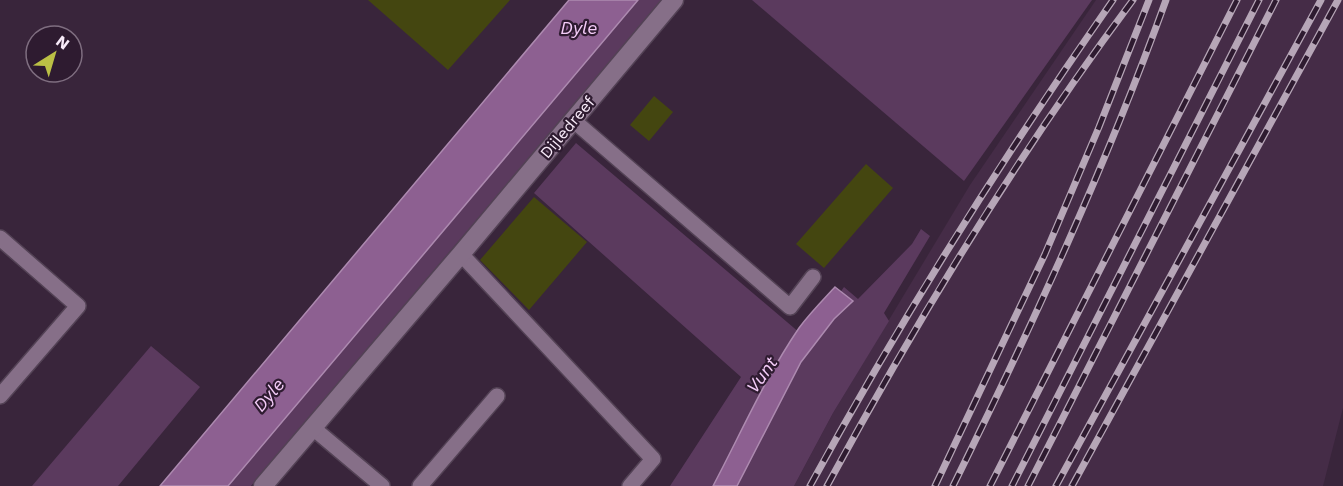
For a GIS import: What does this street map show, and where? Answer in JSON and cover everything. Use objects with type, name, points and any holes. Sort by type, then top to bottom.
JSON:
[{"type":"street","name":"Dijledreef","points":[[263,486],[674,0]]},
{"type":"lane","points":[[573,120],[790,307],[813,277]]},
{"type":"lane","points":[[0,238],[78,306],[0,396]]},
{"type":"lane","points":[[461,254],[653,459],[630,486]]},
{"type":"lane","points":[[420,486],[497,396]]},
{"type":"lane","points":[[313,428],[382,486]]},
{"type":"shaded area","points":[[638,0],[663,0],[251,486],[228,486]]},
{"type":"shaded area","points":[[752,0],[1092,0],[964,181]]},
{"type":"shaded area","points":[[1096,0],[1343,0],[1343,408],[1323,486],[794,486],[833,413],[970,185]]},
{"type":"shaded area","points":[[576,143],[807,339],[844,287],[858,299],[912,244],[921,229],[930,236],[884,313],[889,321],[833,413],[794,486],[670,486],[741,377],[534,193]]},
{"type":"shaded area","points":[[151,346],[200,387],[118,486],[32,486]]},
{"type":"water","name":"Dyle","points":[[569,0],[638,0],[228,486],[160,486]]},
{"type":"water","points":[[835,287],[853,301],[834,319],[801,362],[737,486],[713,486],[764,386],[787,347],[803,322]]},
{"type":"building","points":[[368,0],[510,0],[448,70]]},
{"type":"building","points":[[654,96],[673,112],[649,141],[630,125]]},
{"type":"building","points":[[866,164],[893,188],[824,268],[796,244]]},
{"type":"building","points":[[534,197],[587,242],[529,310],[480,260]]},
{"type":"railway","points":[[810,486],[917,299],[955,238],[1032,118],[1113,0]]},
{"type":"railway","points":[[827,486],[897,361],[971,238],[1049,117],[1133,0]]},
{"type":"railway","points":[[935,486],[1045,254],[1099,127],[1149,0]]},
{"type":"railway","points":[[953,486],[1011,367],[1093,185],[1166,0]]},
{"type":"railway","points":[[990,486],[1237,0]]},
{"type":"railway","points":[[1012,486],[1259,0]]},
{"type":"railway","points":[[1028,486],[1276,0]]},
{"type":"railway","points":[[1056,486],[1321,0]]},
{"type":"railway","points":[[1072,486],[1338,0]]},
{"type":"water label","name":"Vunt","points":[[762,375]]}]
